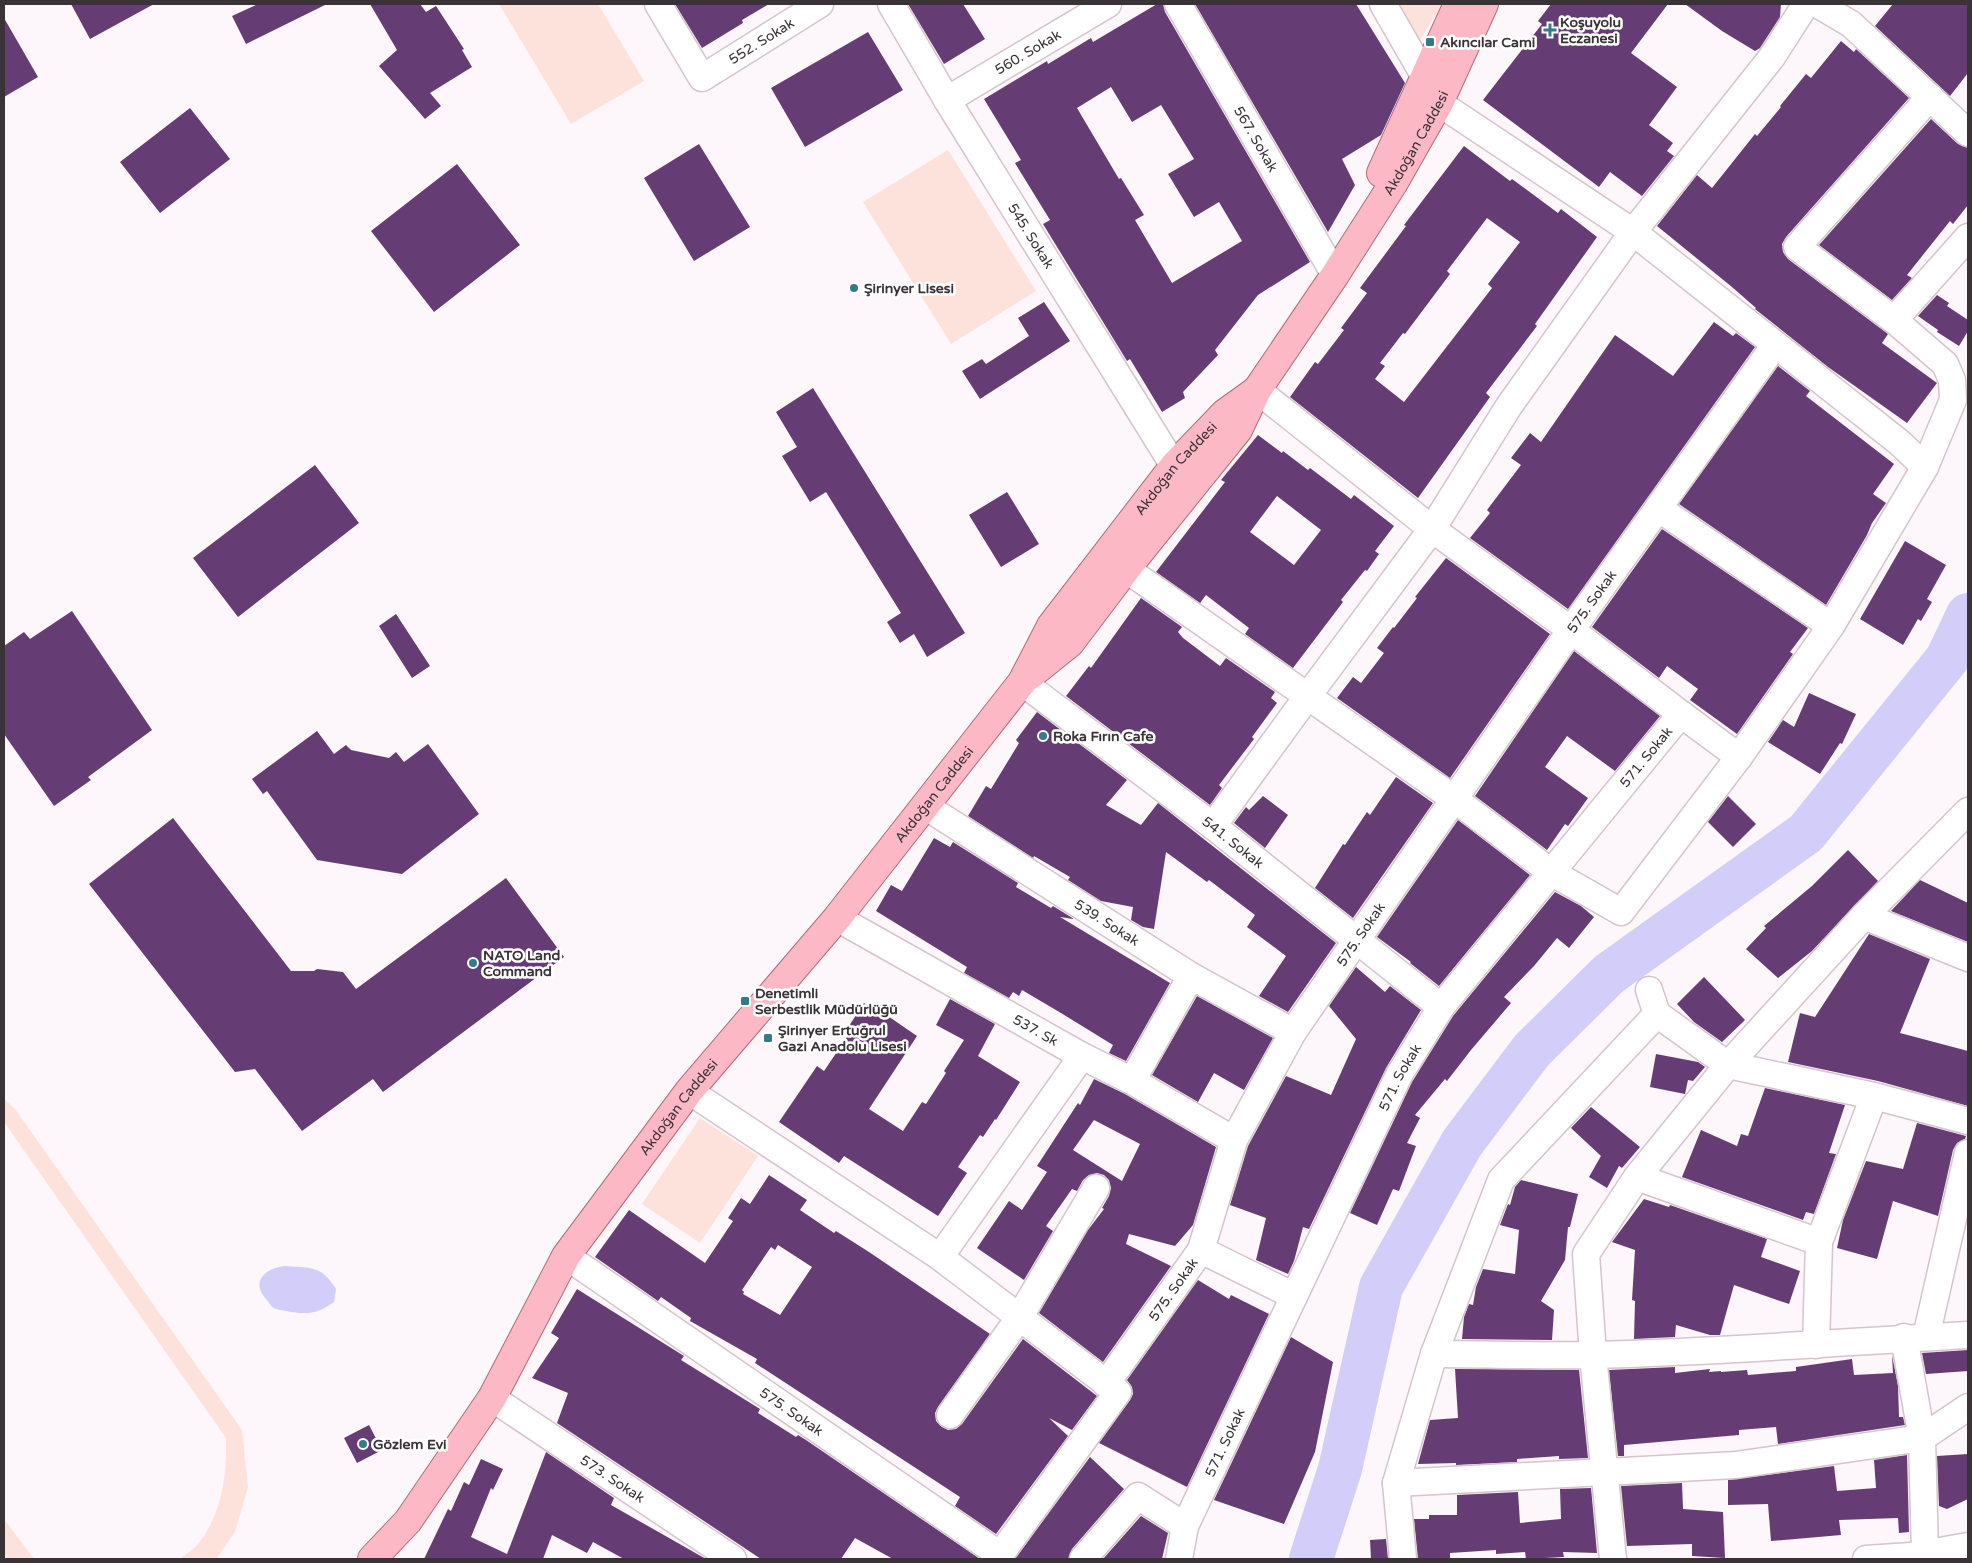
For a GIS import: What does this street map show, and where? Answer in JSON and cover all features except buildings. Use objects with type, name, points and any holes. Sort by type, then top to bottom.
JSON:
[{"type":"main road","name":"Akdoğan Caddesi","points":[[1335,275],[1458,4]]},
{"type":"main road","name":"Akdoğan Caddesi","points":[[1022,682],[1070,643],[1126,569],[1238,430],[1257,390],[1335,275],[1393,184],[1439,104],[1484,4]]},
{"type":"main road","name":"Akdoğan Caddesi","points":[[372,1559],[408,1521],[492,1398],[566,1256],[689,1091],[837,918],[1022,682],[1050,626],[1174,466],[1225,413],[1257,390]]},
{"type":"street","name":"552. Sokak","points":[[658,4],[702,78],[791,11],[820,4]]},
{"type":"street","name":"545. Sokak","points":[[891,4],[948,100],[1174,466],[1191,487]]},
{"type":"street","name":"560. Sokak","points":[[948,100],[1108,4]]},
{"type":"street","name":"567. Sokak","points":[[1178,4],[1335,275]]},
{"type":"street","points":[[1383,4],[1425,76]]},
{"type":"street","points":[[1213,826],[1432,529],[1509,406],[1633,232],[1772,57],[1806,4]]},
{"type":"street","points":[[1816,4],[1851,24],[1968,132]]},
{"type":"street","points":[[1126,569],[1453,798],[1551,872],[1621,912],[1739,757],[1831,626],[1925,467],[1950,410],[1953,400],[1952,380],[1945,364],[1894,320],[1797,247],[1930,98]]},
{"type":"street","points":[[1439,104],[1633,232],[1900,443],[1925,467]]},
{"type":"street","points":[[1894,320],[1968,237]]},
{"type":"street","name":"575. Sokak","points":[[566,1256],[1003,1557],[1201,1250],[1234,1140],[1293,1032],[1453,798],[1775,345]]},
{"type":"street","points":[[1257,390],[1432,529],[1571,630],[1681,714]]},
{"type":"street","points":[[1658,508],[1831,626]]},
{"type":"street","name":"541. Sokak","points":[[1022,682],[1213,826],[1441,1007]]},
{"type":"street","name":"571. Sokak","points":[[1179,1559],[1185,1526],[1294,1296],[1399,1075],[1441,1007],[1681,714],[1739,757]]},
{"type":"street","name":"539. Sokak","points":[[925,806],[1191,976],[1293,1032]]},
{"type":"street","points":[[1614,1559],[1593,1355],[1586,1254],[1636,1176],[1728,1065],[1864,916],[1958,834],[1968,811]]},
{"type":"street","points":[[1864,916],[1968,958]]},
{"type":"street","name":"537. Sk","points":[[837,918],[1082,1056],[1132,1081],[1234,1140]]},
{"type":"street","points":[[1132,1081],[1191,976]]},
{"type":"street","points":[[1403,1559],[1396,1483],[1434,1354],[1501,1180],[1653,1002],[1728,1065],[1874,1096],[1968,1121]]},
{"type":"street","points":[[940,1257],[1082,1056]]},
{"type":"street","points":[[689,1091],[940,1257],[1112,1388]]},
{"type":"street","points":[[1816,1345],[1819,1242],[1874,1096]]},
{"type":"street","points":[[1925,1554],[1922,1438],[1915,1337],[1968,1153]]},
{"type":"street","points":[[1636,1176],[1819,1242]]},
{"type":"street","points":[[950,1415],[1019,1318],[1096,1188]]},
{"type":"street","points":[[1201,1250],[1294,1296]]},
{"type":"street","points":[[1434,1354],[1593,1355],[1816,1345],[1968,1334]]},
{"type":"street","name":"573. Sokak","points":[[492,1398],[733,1559]]},
{"type":"street","points":[[1396,1483],[1736,1465],[1922,1438],[1968,1407]]},
{"type":"street","points":[[1083,1559],[1138,1496],[1185,1526]]},
{"type":"street","points":[[1866,1559],[1925,1554],[1968,1546]]},
{"type":"shaded area","points":[[499,4],[598,4],[644,81],[571,124]]},
{"type":"shaded area","points":[[1396,4],[1442,4],[1419,42]]},
{"type":"shaded area","points":[[948,150],[1036,291],[951,344],[863,202]]},
{"type":"shaded area","points":[[4,1099],[15,1109],[242,1430],[248,1487],[235,1532],[216,1559],[180,1559],[198,1544],[213,1520],[218,1507],[224,1480],[226,1438],[4,1122]]},
{"type":"shaded area","points":[[700,1118],[758,1156],[700,1243],[642,1204]]},
{"type":"shaded area","points":[[285,1266],[315,1269],[320,1272],[331,1281],[336,1289],[334,1302],[323,1309],[306,1313],[278,1310],[271,1306],[261,1292],[260,1281],[262,1276],[272,1269]]},
{"type":"shaded area","points":[[4,1519],[34,1559],[8,1559],[4,1554]]},
{"type":"waterway","points":[[1311,1559],[1340,1469],[1381,1287],[1462,1143],[1532,1050],[1609,974],[1806,833],[1947,659],[1968,615]]},
{"type":"place","name":"Koşuyolu Eczanesi","points":[[1550,30]]},
{"type":"place","name":"Akıncılar Cami","points":[[1430,42]]},
{"type":"place","name":"Şirinyer Lisesi","points":[[854,288]]},
{"type":"place","name":"Roka Fırın Cafe","points":[[1043,736]]},
{"type":"place","name":"NATO Land Command","points":[[473,963]]},
{"type":"place","name":"Denetimli Serbestlik Müdürlüğü","points":[[745,1001]]},
{"type":"place","name":"Şirinyer Ertuğrul Gazi Anadolu Lisesi","points":[[768,1038]]},
{"type":"place","name":"Gözlem Evi","points":[[363,1444]]}]
